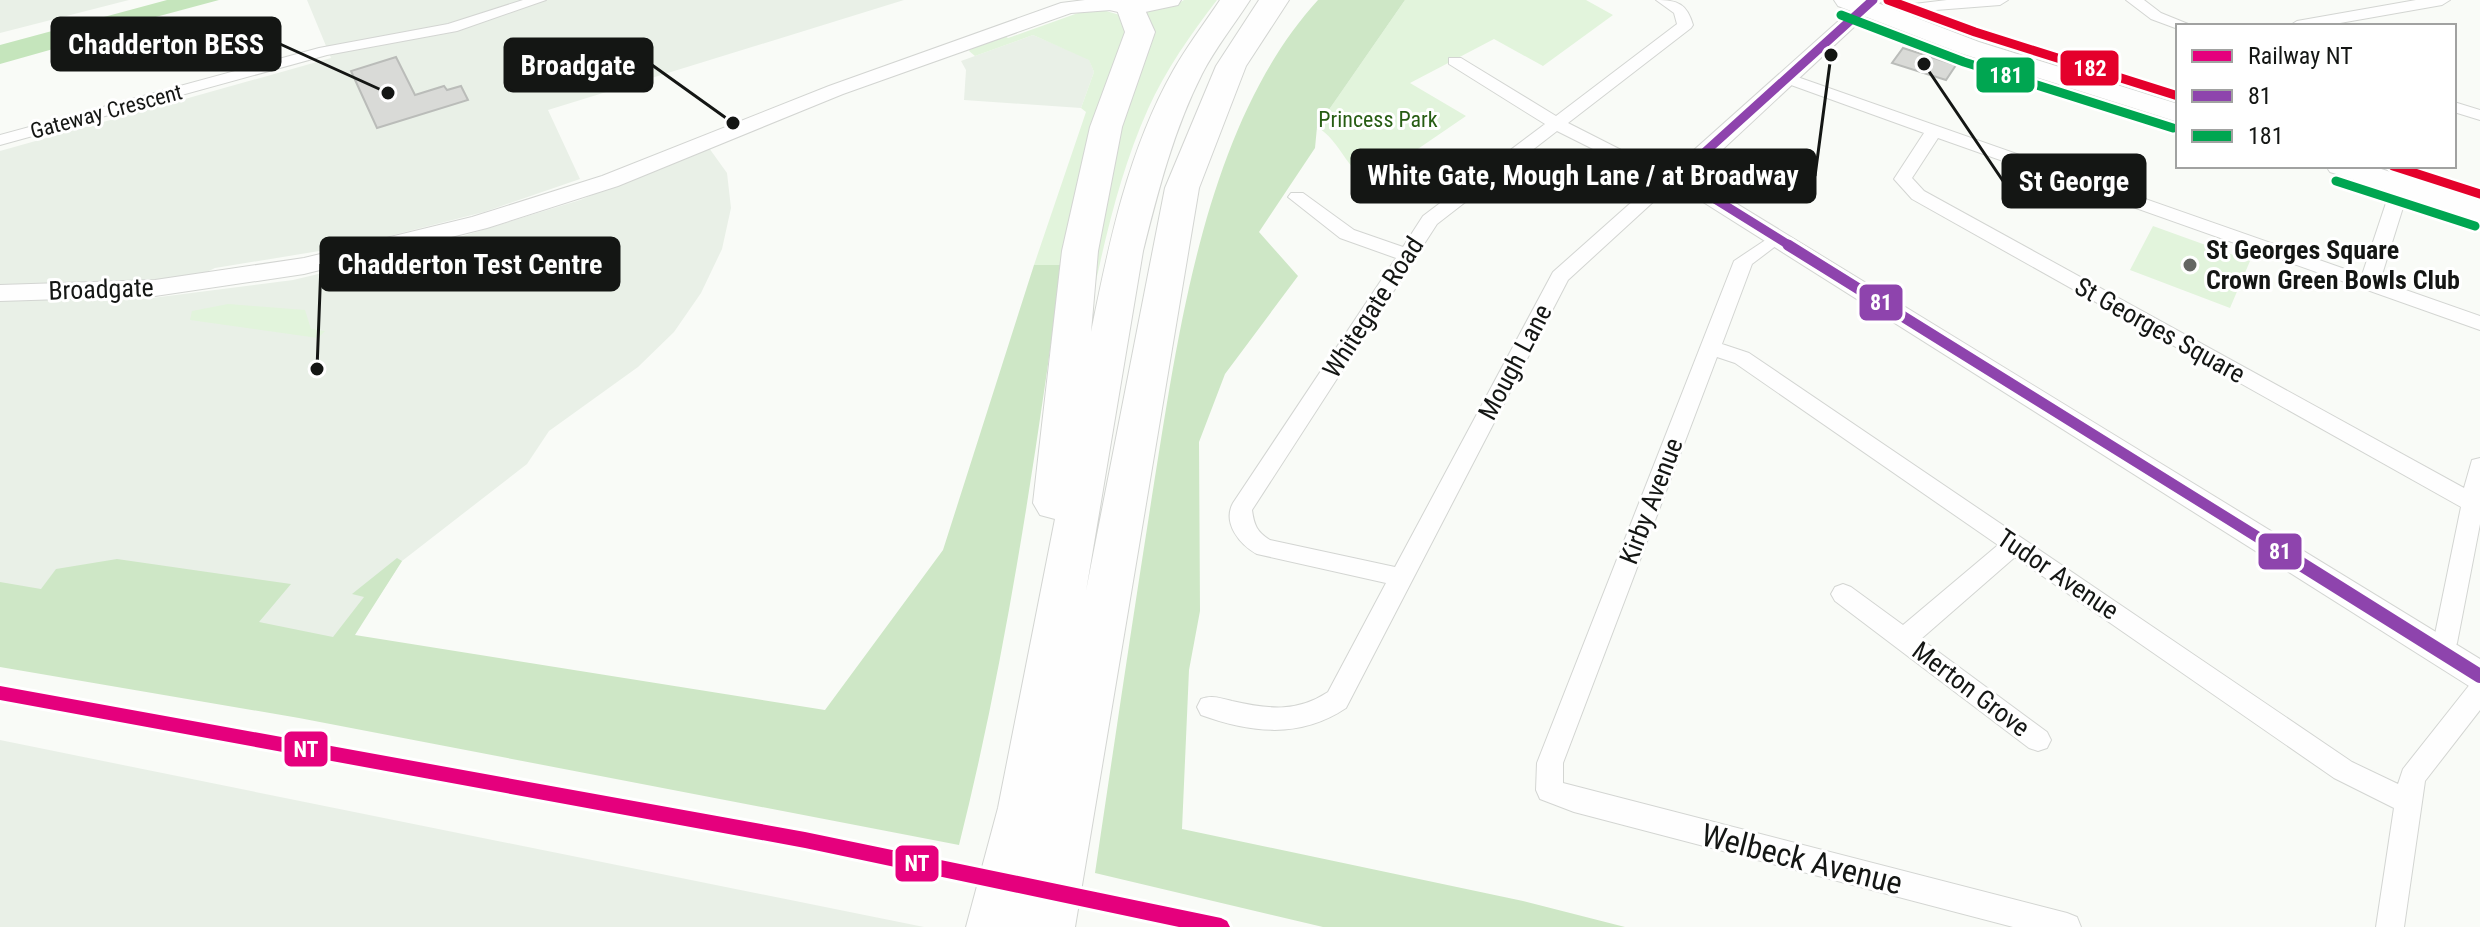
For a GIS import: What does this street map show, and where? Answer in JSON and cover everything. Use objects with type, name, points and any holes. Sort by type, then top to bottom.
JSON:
[{"type":"highway","points":[[1030,813],[1125,251],[1139,197],[1173,101],[1200,50],[1235,0]]},
{"type":"highway","points":[[1160,309],[1182,188],[1239,51],[1274,0]]},
{"type":"highway","points":[[982,919],[1030,813],[1160,309],[1209,156],[1226,115],[1267,47],[1305,0]]},
{"type":"highway","points":[[1864,2],[1907,14],[2057,74]]},
{"type":"highway","points":[[1864,2],[2001,59],[2176,112]]},
{"type":"highway","points":[[1049,925],[1030,813],[1056,497],[1080,251],[1106,127],[1140,32],[1140,24],[1127,3]]},
{"type":"highway","points":[[2347,168],[2480,211]]},
{"type":"street","name":"Gateway Crescent","points":[[0,140],[325,51],[451,28],[538,0]]},
{"type":"street","points":[[1907,14],[1919,7],[2000,0]]},
{"type":"street","points":[[2134,0],[2156,16],[2179,24]]},
{"type":"street","points":[[2308,24],[2442,0]]},
{"type":"street","name":"Mough Lane","points":[[1210,707],[1277,721],[1300,721],[1320,714],[1337,700],[1560,276],[1661,185],[1681,178],[1684,171],[1864,2]]},
{"type":"street","name":"Broadgate","points":[[0,293],[155,288],[304,266],[479,223],[610,181],[836,90],[1070,3],[1127,3]]},
{"type":"street","name":"Whitegate Road","points":[[1401,579],[1377,570],[1265,548],[1253,541],[1242,528],[1241,509],[1430,220],[1685,25],[1671,4]]},
{"type":"street","points":[[1455,61],[1554,123],[1647,167],[1681,178],[2480,676]]},
{"type":"street","points":[[1786,78],[2480,323]]},
{"type":"street","points":[[2456,108],[2480,115]]},
{"type":"street","name":"St Georges Square","points":[[1934,130],[1903,179],[1918,195],[2473,503]]},
{"type":"street","points":[[2369,284],[2401,185]]},
{"type":"street","points":[[1297,197],[1347,234],[1407,255]]},
{"type":"street","name":"Kirby Avenue","points":[[1547,778],[1565,724],[1744,261],[1776,239]]},
{"type":"street","name":"Tudor Avenue","points":[[1710,347],[1742,358],[2343,770],[2406,801]]},
{"type":"street","points":[[2439,650],[2445,643],[2480,466]]},
{"type":"street","name":"Merton Grove","points":[[1904,639],[2015,544]]},
{"type":"street","name":"Merton Grove","points":[[1843,594],[2038,740]]},
{"type":"street","points":[[2390,927],[2406,801],[2412,777],[2480,691]]},
{"type":"street","name":"Welbeck Avenue","points":[[1547,778],[1549,790],[1574,800],[2067,927]]},
{"type":"shaded area","points":[[0,0],[129,0],[0,33]]},
{"type":"shaded area","points":[[167,0],[219,0],[85,36],[78,42],[0,64],[0,45]]},
{"type":"shaded area","points":[[307,0],[904,0],[548,110],[580,179],[484,212],[350,246],[215,268],[152,298],[293,280],[407,253],[580,200],[709,148],[727,173],[731,208],[722,249],[701,293],[674,332],[638,367],[549,431],[527,464],[402,561],[354,635],[317,655],[0,595],[0,151],[331,58]]},
{"type":"shaded area","points":[[1318,0],[1405,0],[1317,127],[1315,148],[1259,232],[1298,276],[1225,374],[1199,442],[1200,611],[1189,670],[1182,829],[1523,901],[1625,927],[1323,927],[1095,873],[1171,378],[1201,240],[1221,173],[1247,110],[1279,52]]},
{"type":"shaded area","points":[[1033,35],[1089,59],[1094,72],[1081,108],[964,100],[966,70],[961,61]]},
{"type":"shaded area","points":[[1034,265],[1062,265],[1006,629],[959,845],[299,718],[0,667],[0,582],[41,589],[56,569],[117,559],[291,584],[259,622],[333,637],[364,597],[352,594],[397,558],[402,561],[355,635],[825,710],[943,550]]},
{"type":"shaded area","points":[[0,740],[290,799],[924,927],[0,927]]},
{"type":"green space","points":[[1184,0],[1217,0],[1171,66],[1137,135],[1111,216],[1086,327],[1090,277],[1145,12],[1174,6]]},
{"type":"green space","name":"Princess Park","points":[[1405,0],[1586,0],[1613,15],[1543,66],[1494,39],[1410,83],[1466,116],[1371,181],[1355,170],[1332,140],[1317,127]]},
{"type":"green space","points":[[1103,10],[1123,16],[1130,24],[1062,265],[1034,265],[1086,112],[1081,108],[1094,72],[1089,60],[1033,35],[975,56],[969,51],[973,46],[1005,36],[1008,38],[1078,13]]},
{"type":"green space","name":"St Georges Square Crown Green Bowls Club","points":[[2153,226],[2250,261],[2230,308],[2130,270]]},
{"type":"green space","points":[[228,304],[305,310],[311,329],[325,331],[318,338],[190,320],[192,311]]},
{"type":"building","points":[[1903,48],[1956,65],[1946,80],[1892,63]]},
{"type":"building","points":[[396,57],[415,95],[444,86],[447,90],[461,86],[468,100],[377,128],[351,71]]},
{"type":"rail line","name":"NT","points":[[0,693],[805,840],[1221,927]]},
{"type":"transit line","name":"81","points":[[1681,178],[1684,171],[1873,0]]},
{"type":"transit line","name":"182","points":[[1888,0],[1975,32],[2176,95]]},
{"type":"transit line","name":"181","points":[[1841,15],[1964,62],[2173,128]]},
{"type":"transit line","name":"182","points":[[2399,168],[2480,194]]},
{"type":"transit line","name":"81","points":[[1681,178],[2480,676]]},
{"type":"transit line","name":"181","points":[[2336,181],[2475,226]]},
{"type":"place","name":"White Gate, Mough Lane / at Broadway","points":[[1831,55]]},
{"type":"place","name":"St George","points":[[1924,64]]},
{"type":"place","name":"Chadderton BESS","points":[[388,93]]},
{"type":"place","name":"Broadgate","points":[[733,123]]},
{"type":"place","name":"St Georges Square Crown Green Bowls Club","points":[[2190,265]]},
{"type":"place","name":"Chadderton Test Centre","points":[[317,369]]}]
